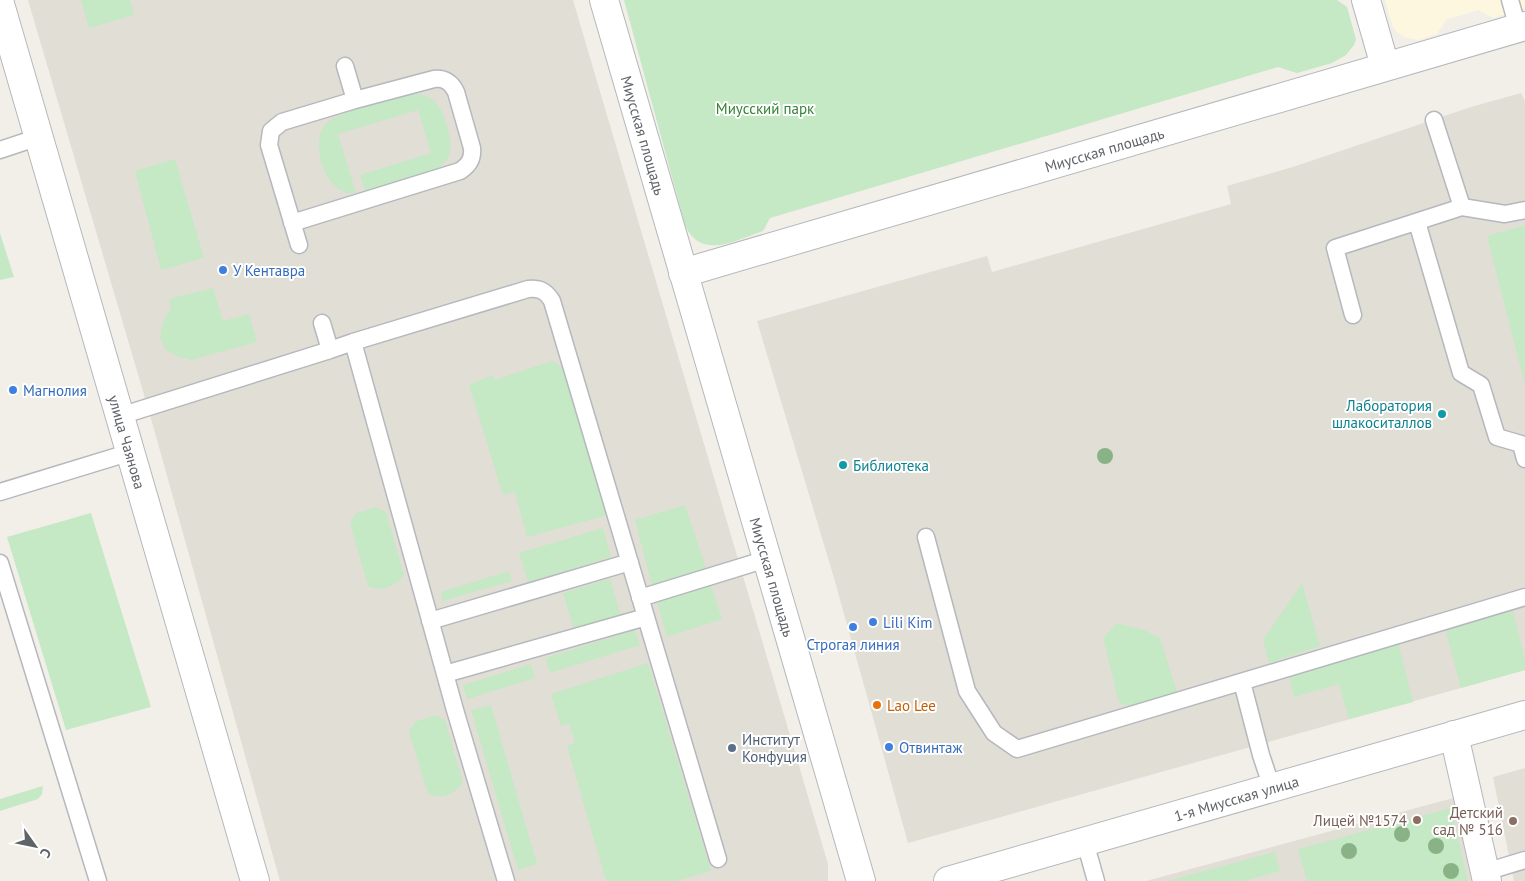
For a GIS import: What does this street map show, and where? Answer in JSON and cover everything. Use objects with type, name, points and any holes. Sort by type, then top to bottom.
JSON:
[{"type":"street","name":"Миусская площадь","points":[[604,0],[861,881]]},
{"type":"street","points":[[1366,0],[1386,66]]},
{"type":"street","name":"улица Чаянова","points":[[0,4],[255,881]]},
{"type":"street","name":"Миусская площадь","points":[[683,272],[1521,27]]},
{"type":"street","name":"1-я Миусская улица","points":[[948,881],[999,874],[1085,842],[1525,715]]},
{"type":"street","points":[[1454,735],[1486,877]]},
{"type":"lane","points":[[1510,0],[1521,27]]},
{"type":"lane","points":[[345,66],[355,100]]},
{"type":"lane","points":[[292,222],[460,171],[470,162],[472,148],[453,85],[448,80],[434,79],[282,122],[271,131],[269,145],[298,245]]},
{"type":"lane","points":[[1434,120],[1462,207]]},
{"type":"lane","points":[[0,150],[39,138]]},
{"type":"lane","points":[[1353,315],[1335,248],[1462,207],[1505,214],[1525,210]]},
{"type":"lane","points":[[1417,222],[1461,373],[1481,386],[1497,437],[1521,444],[1525,458]]},
{"type":"lane","points":[[120,416],[528,289],[536,288],[543,290],[552,301],[718,859]]},
{"type":"lane","points":[[322,323],[330,350]]},
{"type":"lane","points":[[353,342],[445,674],[506,881]]},
{"type":"lane","points":[[0,492],[131,452]]},
{"type":"lane","points":[[926,537],[967,691],[994,734],[1017,749],[1525,597]]},
{"type":"lane","points":[[640,598],[767,559]]},
{"type":"lane","points":[[430,620],[630,562]]},
{"type":"lane","points":[[0,563],[98,881]]},
{"type":"lane","points":[[445,674],[646,617]]},
{"type":"lane","points":[[1242,682],[1272,788]]},
{"type":"lane","points":[[1085,842],[1096,881]]},
{"type":"lane","points":[[1486,877],[1525,860]]},
{"type":"shaded area","points":[[28,0],[573,0],[828,864],[828,881],[280,881],[152,422]]},
{"type":"shaded area","points":[[1385,0],[1525,0],[1525,8],[1493,18],[1479,10],[1447,19],[1437,34],[1418,40],[1404,37],[1397,32],[1393,27]]},
{"type":"shaded area","points":[[1521,93],[1525,101],[1525,670],[908,843],[834,578],[757,321],[987,256],[992,272],[1231,204],[1227,186],[1293,167],[1471,107]]},
{"type":"shaded area","name":"Детский сад № 516","points":[[1525,768],[1525,881],[1514,881],[1493,777]]},
{"type":"shaded area","name":"Лицей №1574","points":[[1457,797],[1475,881],[1146,881]]},
{"type":"green space","points":[[81,0],[130,0],[134,15],[89,28]]},
{"type":"green space","name":"Миусский парк","points":[[624,0],[1337,0],[1347,7],[1356,39],[1346,55],[1332,63],[1297,73],[1278,67],[770,218],[763,231],[731,243],[710,245],[700,242],[692,236],[685,225]]},
{"type":"green space","points":[[418,94],[434,101],[443,114],[450,141],[449,153],[444,164],[431,172],[365,191],[360,175],[431,153],[418,110],[338,134],[356,193],[345,192],[336,187],[323,167],[320,155],[319,143],[321,132],[326,124],[342,114],[365,106]]},
{"type":"green space","points":[[175,159],[204,258],[161,270],[135,171]]},
{"type":"green space","points":[[1525,225],[1525,385],[1487,236]]},
{"type":"green space","points":[[0,233],[14,277],[0,280]]},
{"type":"green space","points":[[213,288],[223,321],[249,314],[257,342],[191,360],[176,356],[165,349],[160,337],[163,322],[171,308],[169,299]]},
{"type":"green space","points":[[552,361],[566,369],[608,515],[527,537],[515,492],[503,495],[469,385],[493,375],[495,380]]},
{"type":"green space","points":[[685,505],[706,568],[652,585],[635,520]]},
{"type":"green space","points":[[375,507],[386,512],[404,575],[396,583],[379,589],[368,586],[350,524],[355,514]]},
{"type":"green space","points":[[91,513],[151,707],[66,730],[7,537]]},
{"type":"green space","points":[[603,528],[611,557],[528,582],[519,553]]},
{"type":"green space","points":[[509,571],[512,581],[443,601],[441,592]]},
{"type":"green space","points":[[610,579],[621,616],[574,630],[563,593]]},
{"type":"green space","points":[[1302,583],[1320,646],[1269,663],[1263,640]]},
{"type":"green space","points":[[711,585],[722,619],[667,637],[657,602]]},
{"type":"green space","points":[[1512,607],[1525,660],[1525,670],[1461,688],[1445,628]]},
{"type":"green space","points":[[1117,623],[1144,630],[1160,638],[1179,699],[1139,710],[1119,702],[1103,638]]},
{"type":"green space","points":[[635,630],[640,645],[550,673],[545,658]]},
{"type":"green space","points":[[1398,642],[1413,702],[1349,719],[1339,684],[1294,697],[1288,674]]},
{"type":"green space","points":[[648,663],[711,871],[676,881],[606,881],[567,746],[575,743],[569,723],[561,726],[551,694]]},
{"type":"green space","points":[[531,664],[535,678],[467,699],[463,685]]},
{"type":"green space","points":[[491,705],[537,864],[518,870],[471,710]]},
{"type":"green space","points":[[435,715],[445,720],[463,783],[455,791],[443,796],[428,794],[409,732],[415,722]]},
{"type":"green space","points":[[43,786],[42,794],[38,799],[0,811],[0,799]]},
{"type":"green space","name":"Лицей №1574","points":[[1451,808],[1468,881],[1307,881],[1298,849]]},
{"type":"green space","points":[[1275,852],[1280,871],[1243,881],[1167,881]]},
{"type":"place","name":"У Кентавра","points":[[223,270]]},
{"type":"place","name":"Магнолия","points":[[13,390]]},
{"type":"place","name":"Лаборатория шлакоситаллов","points":[[1442,414]]},
{"type":"place","name":"Библиотека","points":[[843,465]]},
{"type":"place","name":"Lili Kim","points":[[873,622]]},
{"type":"place","name":"Строгая линия","points":[[853,627]]},
{"type":"place","name":"Lao Lee","points":[[877,705]]},
{"type":"place","name":"Отвинтаж","points":[[889,747]]},
{"type":"place","name":"Институт Конфуция","points":[[732,748]]},
{"type":"place","name":"Лицей №1574","points":[[1417,820]]},
{"type":"place","name":"Детский сад № 516","points":[[1513,821]]}]
